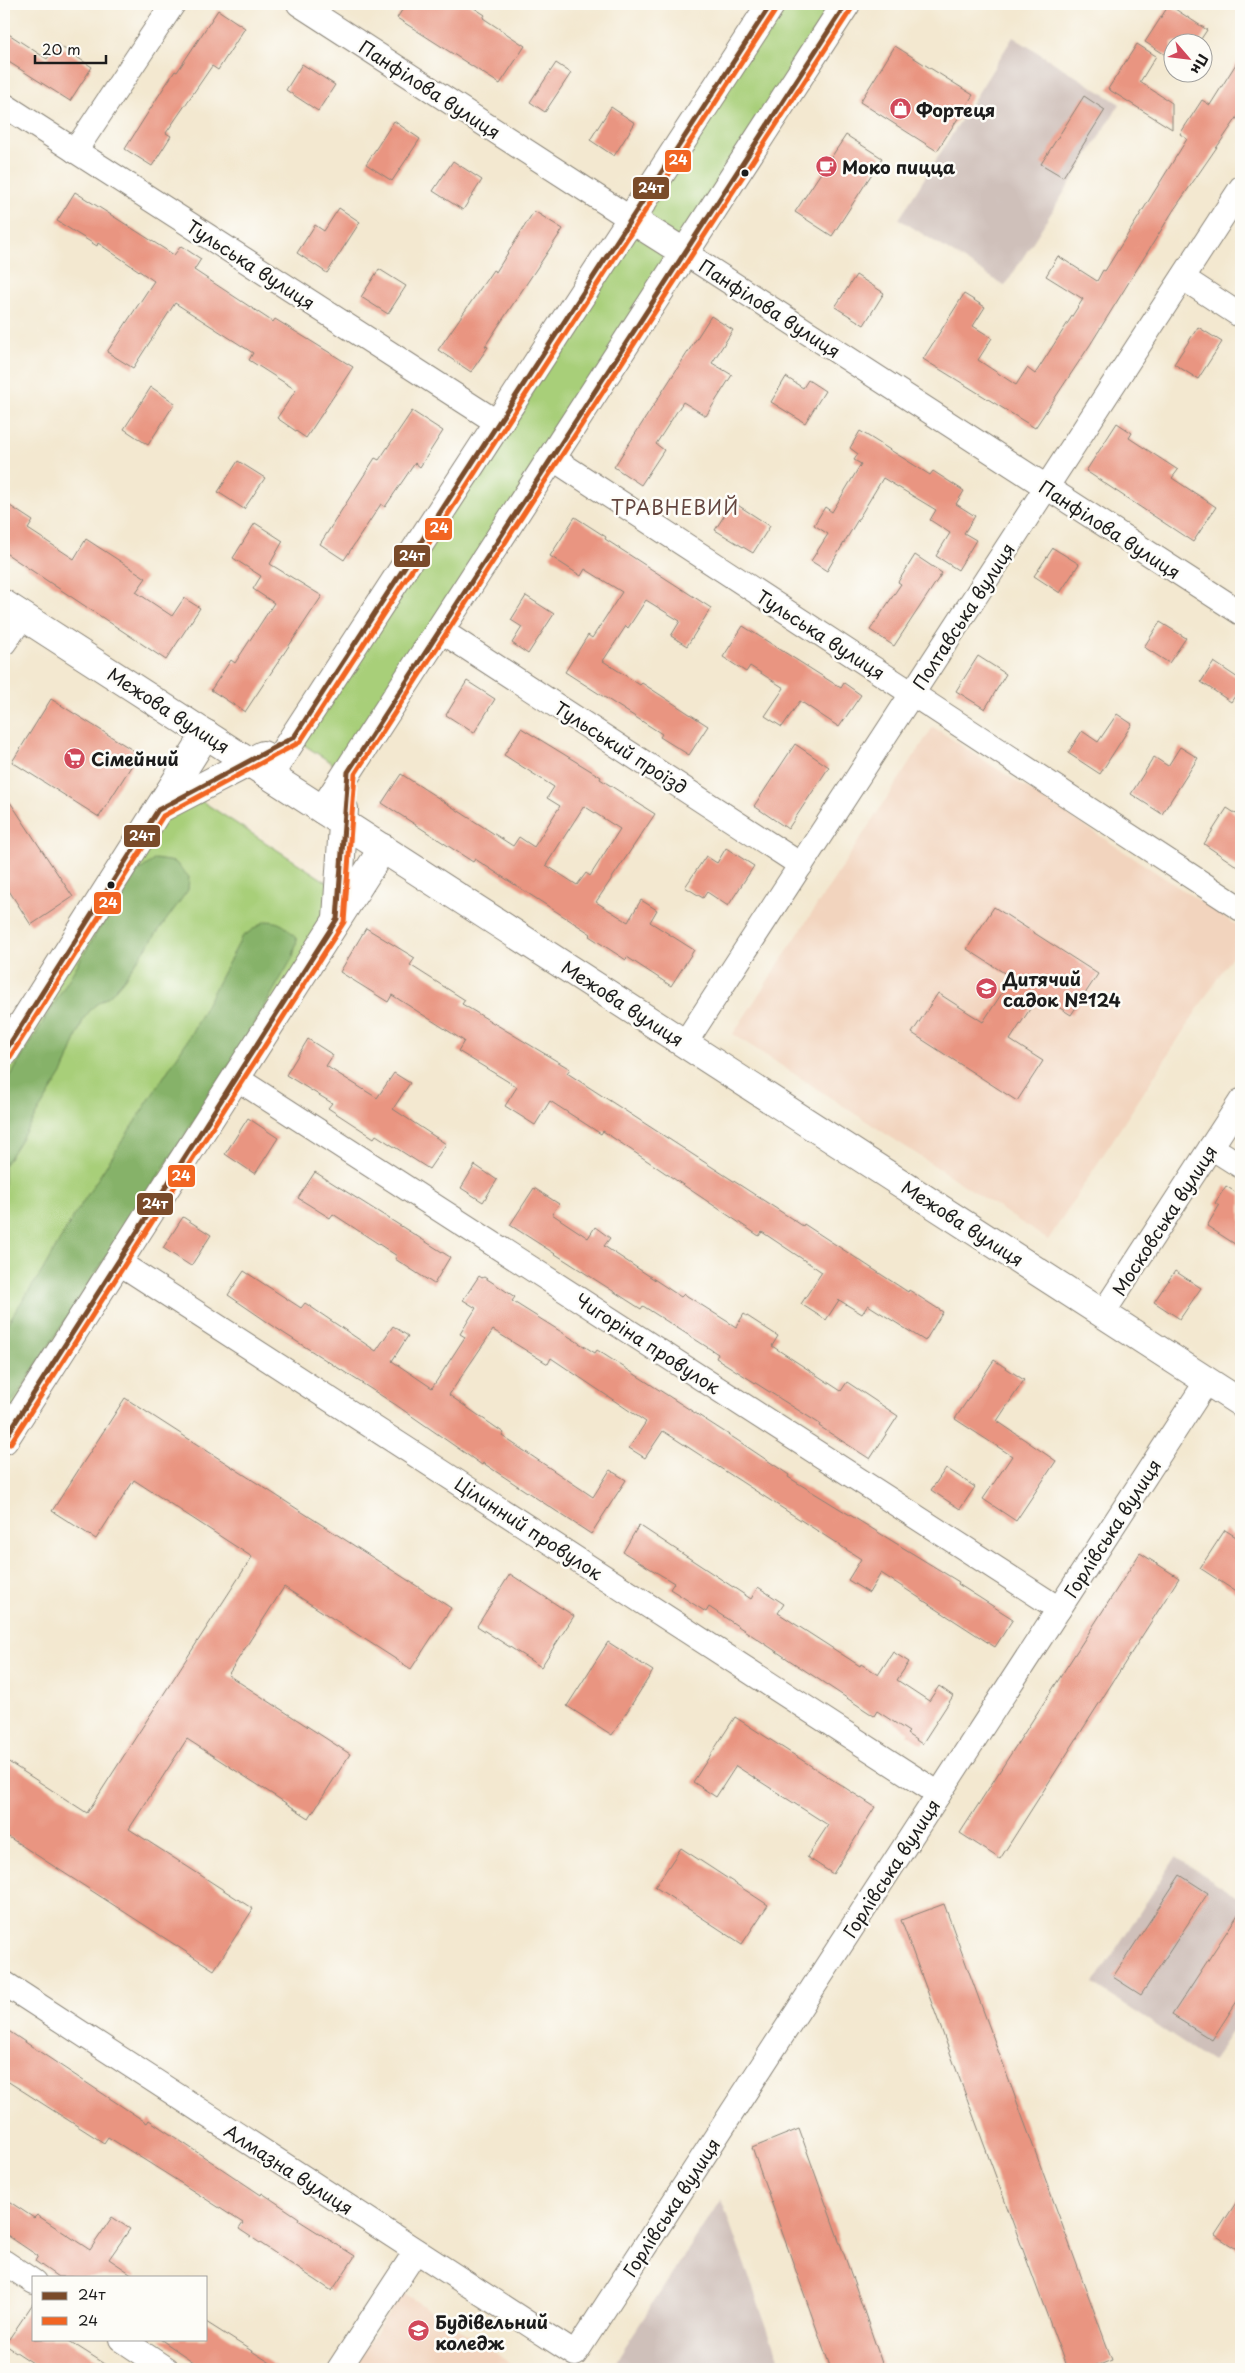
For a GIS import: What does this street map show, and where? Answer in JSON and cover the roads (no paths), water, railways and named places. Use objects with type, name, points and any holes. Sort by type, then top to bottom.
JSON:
[{"type":"street","points":[[75,151],[173,4]]},
{"type":"street","name":"Панфілова вулиця","points":[[299,4],[1241,614]]},
{"type":"street","points":[[158,810],[260,769],[294,737],[771,4]]},
{"type":"street","points":[[337,919],[333,816],[348,772],[846,4]]},
{"type":"street","name":"Тульська вулиця","points":[[4,104],[498,423]]},
{"type":"street","name":"Полтавська вулиця","points":[[685,1044],[1241,188]]},
{"type":"street","points":[[1183,278],[1241,316]]},
{"type":"street","name":"Тульська вулиця","points":[[552,458],[1241,909]]},
{"type":"street","points":[[4,643],[13,610]]},
{"type":"street","name":"Межова вулиця","points":[[13,610],[1241,1403]]},
{"type":"street","name":"Тульський проїзд","points":[[440,630],[801,865]]},
{"type":"street","points":[[4,1053],[206,734]]},
{"type":"street","points":[[4,1440],[383,848]]},
{"type":"street","name":"Чигоріна провулок","points":[[236,1078],[1060,1609]]},
{"type":"street","name":"Московська вулиця","points":[[1103,1313],[1241,1101]]},
{"type":"street","points":[[1211,1147],[1241,1166]]},
{"type":"street","name":"Цілинний провулок","points":[[118,1262],[939,1794]]},
{"type":"street","name":"Горлівська вулиця","points":[[575,2354],[1207,1381]]},
{"type":"street","name":"Алмазна вулиця","points":[[4,1983],[575,2354]]},
{"type":"street","points":[[339,2369],[416,2251]]},
{"type":"street","points":[[4,2262],[32,2281]]},
{"type":"street","points":[[122,2340],[166,2369]]},
{"type":"place","name":"Фортеця","points":[[900,109]]},
{"type":"place","name":"Моко пицца","points":[[826,166]]},
{"type":"place","name":"Сімейний","points":[[75,758]]},
{"type":"place","name":"Дитячий садок №124","points":[[987,988]]},
{"type":"place","name":"Будівельний коледж","points":[[419,2331]]},
{"type":"district","name":"ТРАВНЕВИЙ","points":[[675,507]]}]
